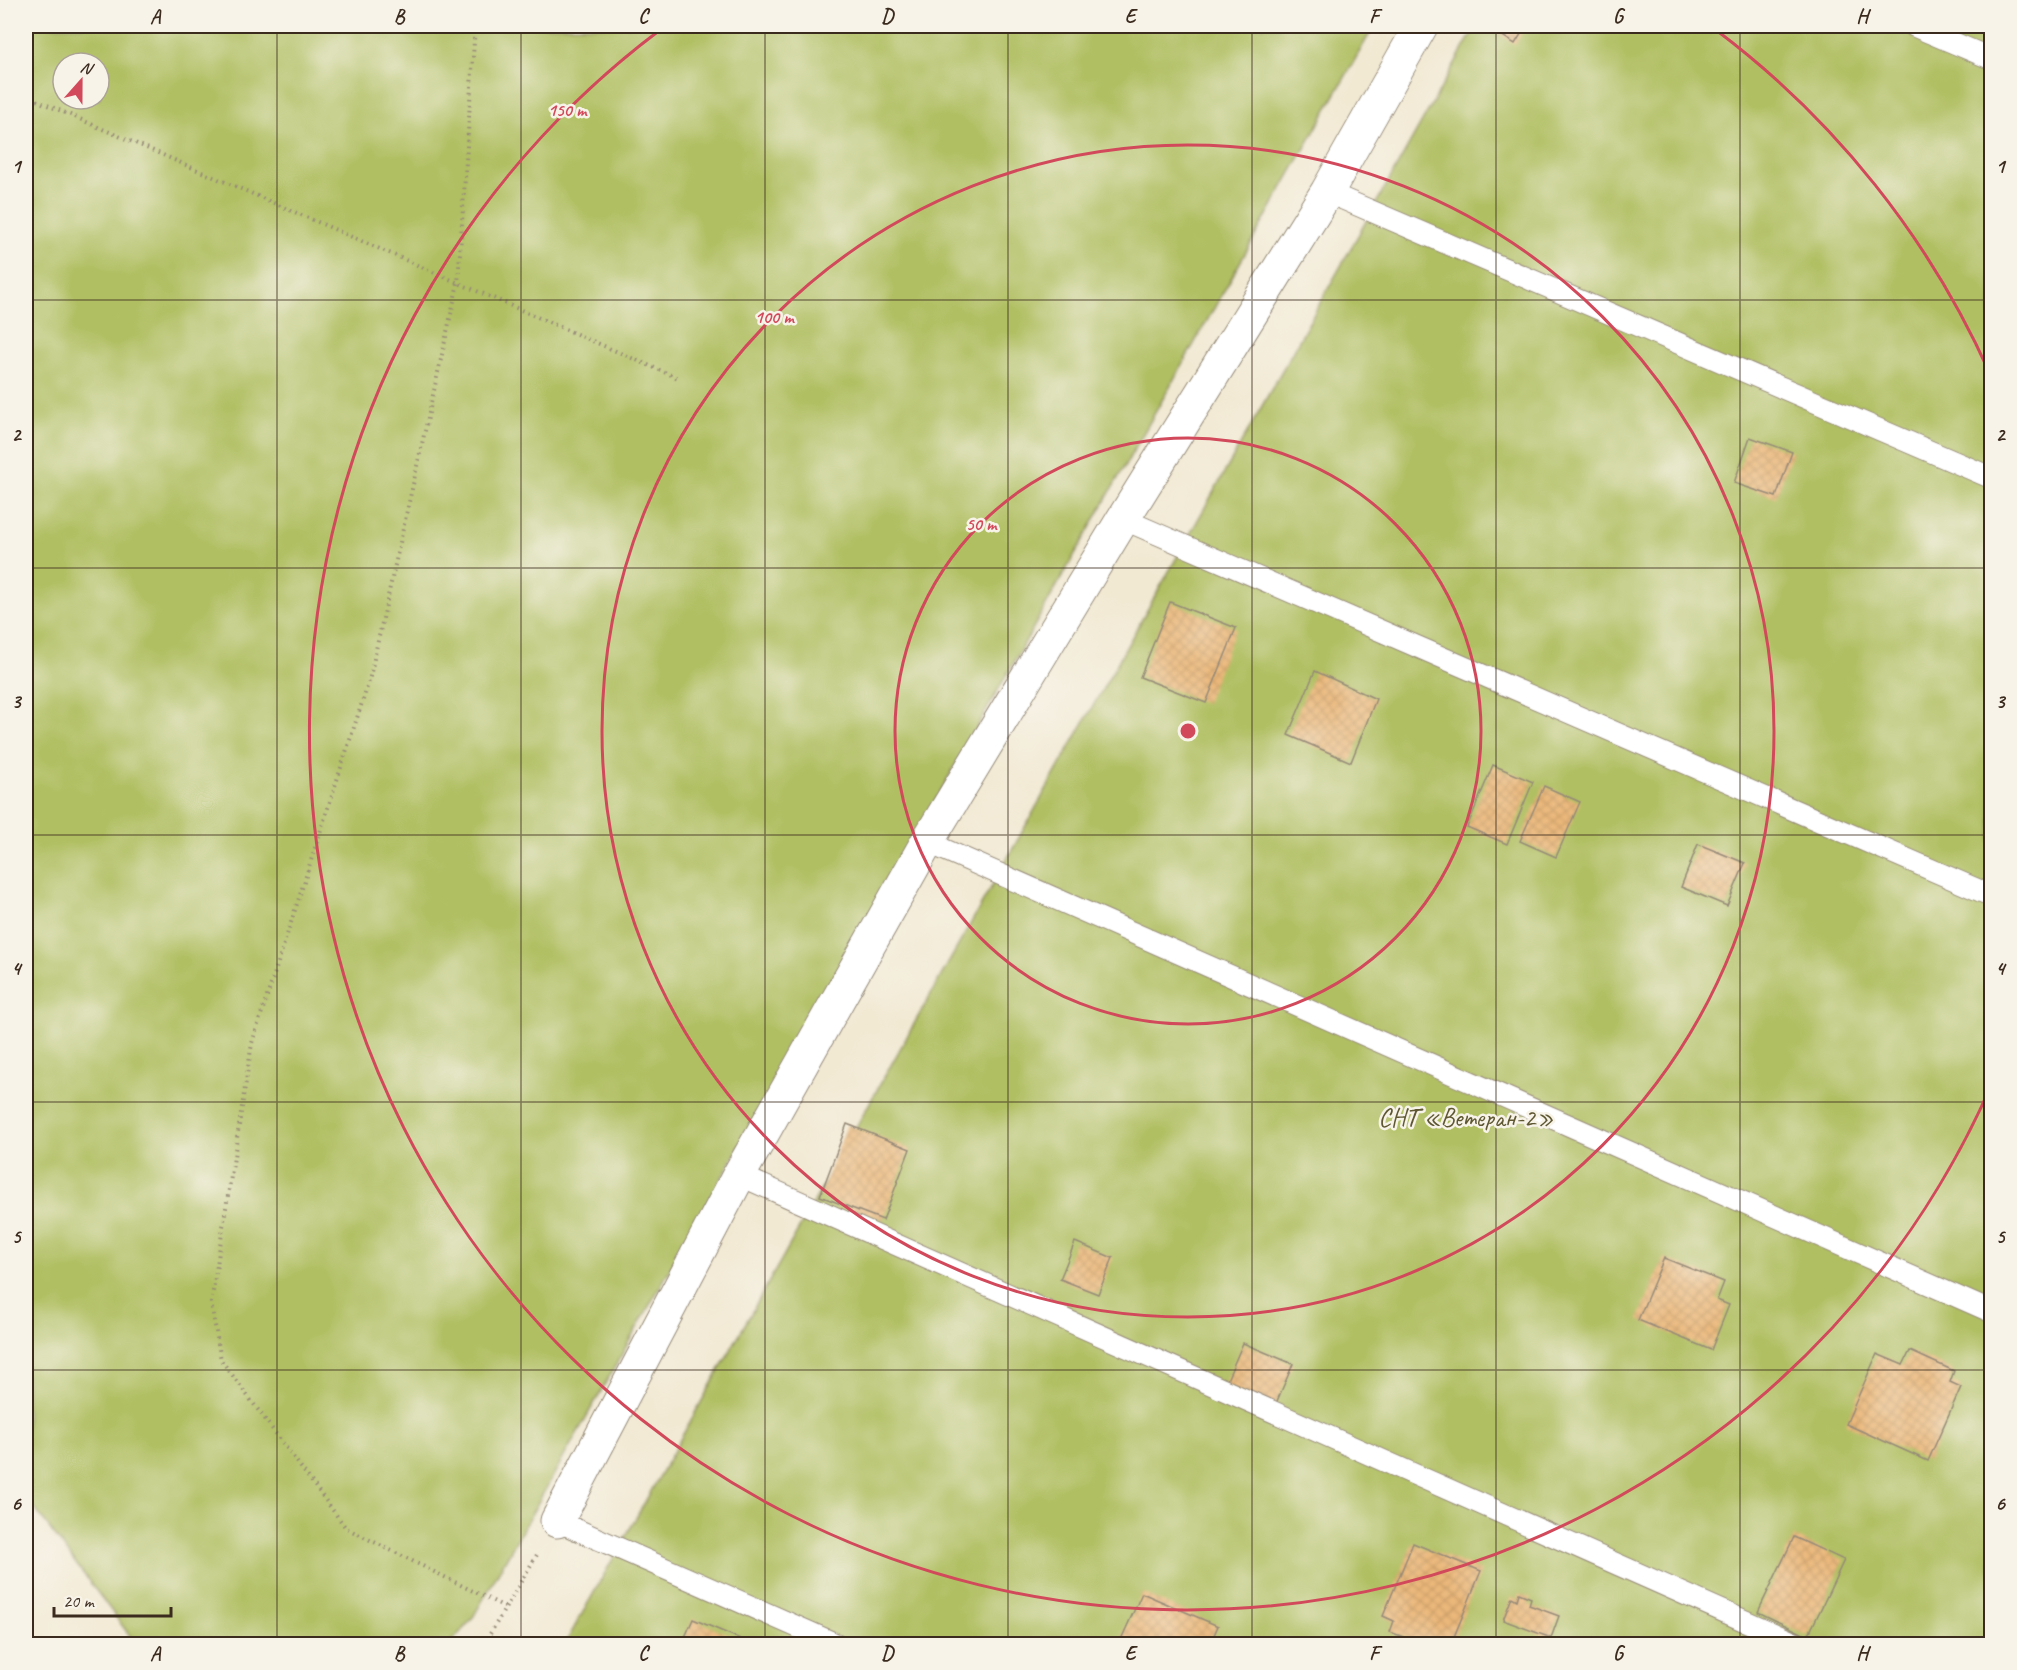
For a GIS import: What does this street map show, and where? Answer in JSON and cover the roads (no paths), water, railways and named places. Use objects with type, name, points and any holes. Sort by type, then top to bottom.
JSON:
[{"type":"street","points":[[557,1521],[739,1175],[927,842],[1123,519],[1327,192],[1421,26]]},
{"type":"lane","points":[[1914,26],[1992,59]]},
{"type":"lane","points":[[1327,192],[1992,478]]},
{"type":"lane","points":[[1123,519],[1992,896]]},
{"type":"lane","points":[[927,842],[1992,1312]]},
{"type":"lane","points":[[739,1175],[1797,1644]]},
{"type":"lane","points":[[557,1521],[836,1644]]},
{"type":"park label","name":"СНТ «Ветеран-2»","points":[[1466,1117]]}]
